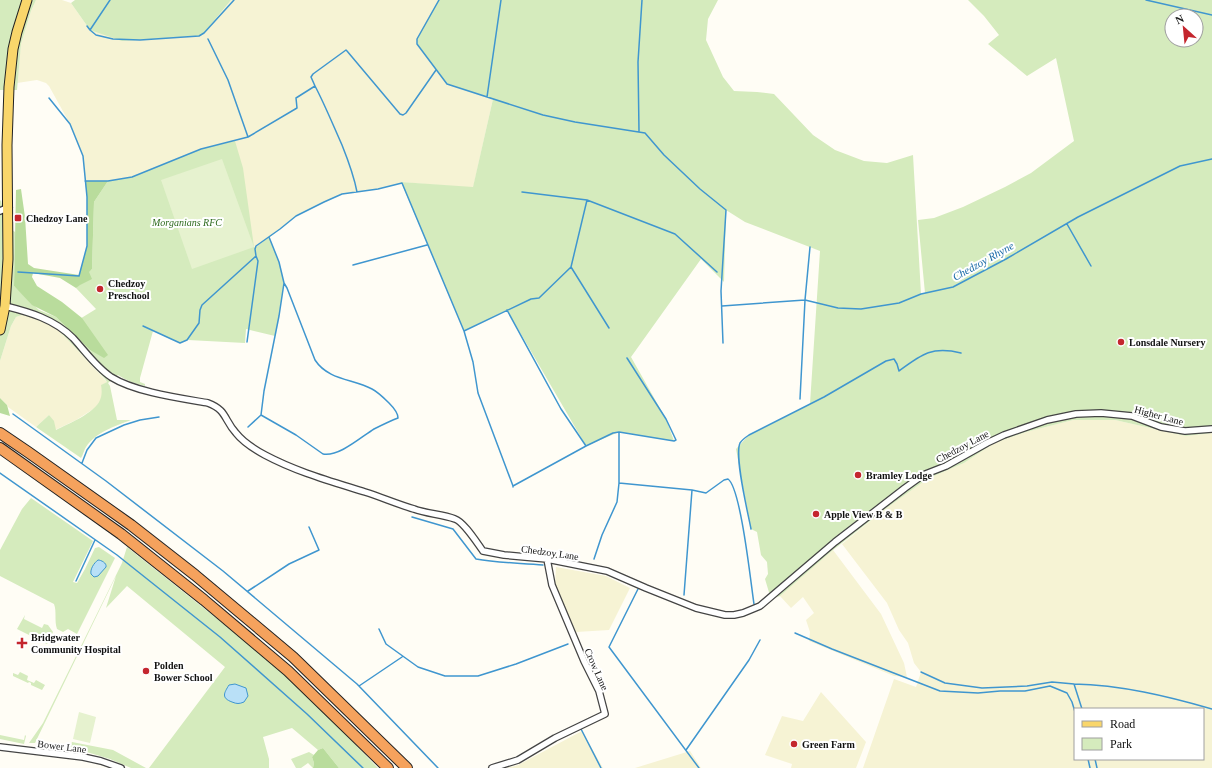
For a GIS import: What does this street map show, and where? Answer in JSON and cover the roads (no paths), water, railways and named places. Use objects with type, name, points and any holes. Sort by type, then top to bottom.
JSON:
[{"type":"highway","points":[[0,433],[131,525],[195,574],[293,657],[407,768]]},
{"type":"highway","points":[[0,448],[121,534],[204,600],[288,671],[388,768]]},
{"type":"main road","points":[[0,330],[5,306],[8,259],[4,209],[4,145],[14,49],[22,13],[28,0]]},
{"type":"street","name":"Chedzoy Lane","points":[[5,306],[36,314],[58,326],[71,336],[111,377],[130,387],[208,403],[215,406],[221,410],[235,432],[245,442],[264,454],[296,470],[415,510],[457,519],[470,533],[483,551],[504,555],[547,559],[607,571],[696,608],[725,615],[743,613],[757,608],[829,547],[923,475],[946,466],[987,443],[1014,431],[1047,420],[1076,414],[1101,413]]},
{"type":"street","name":"Higher Lane","points":[[1101,413],[1132,416],[1162,427],[1185,431],[1212,429]]},
{"type":"street","name":"Crow Lane","points":[[492,768],[518,760],[555,738],[605,714],[598,691],[552,585],[547,559]]},
{"type":"street","name":"Bower Lane","points":[[0,747],[83,757],[122,768]]},
{"type":"water","points":[[98,560],[105,563],[106,567],[98,576],[94,577],[91,574],[91,570]]},
{"type":"water","points":[[235,684],[246,688],[248,696],[244,702],[235,703],[226,699],[224,695],[229,685]]},
{"type":"waterway","points":[[87,26],[90,30],[110,0]]},
{"type":"waterway","points":[[90,30],[96,35],[113,39],[140,40],[199,36],[204,33],[234,0]]},
{"type":"waterway","points":[[439,0],[417,39],[417,44],[447,84],[543,115],[575,122],[645,133],[664,155],[700,189],[726,210],[721,291],[723,343]]},
{"type":"waterway","points":[[487,97],[501,0]]},
{"type":"waterway","points":[[639,131],[638,62],[642,0]]},
{"type":"waterway","points":[[1146,0],[1212,15]]},
{"type":"waterway","points":[[208,39],[228,80],[248,137]]},
{"type":"waterway","points":[[85,181],[108,181],[132,177],[201,149],[248,137],[297,108],[296,98],[315,86],[311,77],[313,74],[346,50],[400,114],[403,115],[406,113],[436,70]]},
{"type":"waterway","points":[[315,86],[349,162],[357,192]]},
{"type":"waterway","points":[[18,272],[79,276],[87,246],[87,197],[83,156],[70,124],[49,98]]},
{"type":"waterway","name":"Chedzoy Rhyne","points":[[722,306],[805,300],[838,308],[861,309],[899,303],[921,294],[953,287],[1006,259],[1078,217],[1180,166],[1212,159]]},
{"type":"waterway","points":[[143,326],[180,343],[187,340],[199,323],[202,305],[256,256],[256,246],[296,216],[342,194],[378,189],[402,183],[464,331],[473,362],[478,393],[513,486]]},
{"type":"waterway","points":[[522,192],[587,200],[675,234],[717,272]]},
{"type":"waterway","points":[[464,331],[531,299],[539,298],[571,267],[587,200]]},
{"type":"waterway","points":[[1067,224],[1091,266]]},
{"type":"waterway","points":[[248,427],[261,415],[284,283],[279,262],[269,237]]},
{"type":"waterway","points":[[353,265],[427,245]]},
{"type":"waterway","points":[[800,399],[805,300],[810,247]]},
{"type":"waterway","points":[[247,342],[258,261],[256,256]]},
{"type":"waterway","points":[[571,267],[609,328]]},
{"type":"waterway","points":[[261,415],[296,435],[323,454],[343,450],[374,429],[398,418],[394,408],[374,390],[341,378],[320,367],[315,360],[284,283]]},
{"type":"waterway","points":[[507,310],[561,409],[586,446]]},
{"type":"waterway","points":[[751,529],[742,485],[739,460],[740,443],[744,439],[749,435],[824,397],[886,361],[894,359],[899,371],[914,360],[928,353],[942,350],[961,353]]},
{"type":"waterway","points":[[513,487],[586,446],[613,433],[619,432],[674,441],[676,440],[666,419],[627,358]]},
{"type":"waterway","points":[[13,414],[106,481],[223,571],[357,684],[438,768]]},
{"type":"waterway","points":[[82,463],[87,450],[96,438],[124,425],[140,420],[159,417]]},
{"type":"waterway","points":[[594,559],[602,535],[617,502],[619,483],[619,432]]},
{"type":"waterway","points":[[0,473],[117,555],[220,637],[307,714],[363,768]]},
{"type":"waterway","points":[[619,483],[692,490],[706,493],[724,480],[728,479],[733,486],[741,517],[754,604]]},
{"type":"waterway","points":[[684,595],[692,490]]},
{"type":"waterway","points":[[412,517],[453,529],[476,559],[543,565]]},
{"type":"waterway","points":[[248,591],[289,564],[319,550],[309,527]]},
{"type":"waterway","points":[[76,581],[95,540]]},
{"type":"waterway","points":[[638,589],[609,647],[699,768]]},
{"type":"waterway","points":[[379,629],[386,644],[418,667],[445,676],[478,676],[516,664],[568,644]]},
{"type":"waterway","points":[[795,633],[940,691],[978,693],[1025,691],[1050,686],[1067,693],[1074,709]]},
{"type":"waterway","points":[[686,750],[749,660],[760,640]]},
{"type":"waterway","points":[[359,686],[402,657]]},
{"type":"waterway","points":[[921,672],[945,683],[982,688],[1027,686],[1052,682],[1074,684]]},
{"type":"waterway","points":[[1082,708],[1074,684],[1109,686],[1144,692],[1212,709]]},
{"type":"waterway","points":[[580,727],[601,768]]},
{"type":"waterway","points":[[1088,760],[1090,768]]},
{"type":"waterway","points":[[1095,760],[1097,768]]},
{"type":"place","name":"Chedzoy Lane","points":[[18,218]]},
{"type":"place","name":"Chedzoy Preschool","points":[[100,289]]},
{"type":"place","name":"Lonsdale Nursery","points":[[1121,342]]},
{"type":"place","name":"Bramley Lodge","points":[[858,475]]},
{"type":"place","name":"Apple View B & B","points":[[816,514]]},
{"type":"place","name":"Bridgwater Community Hospital","points":[[22,643]]},
{"type":"place","name":"Polden Bower School","points":[[146,671]]},
{"type":"place","name":"Green Farm","points":[[794,744]]},
{"type":"park label","name":"Morganians RFC","points":[[187,222]]}]
